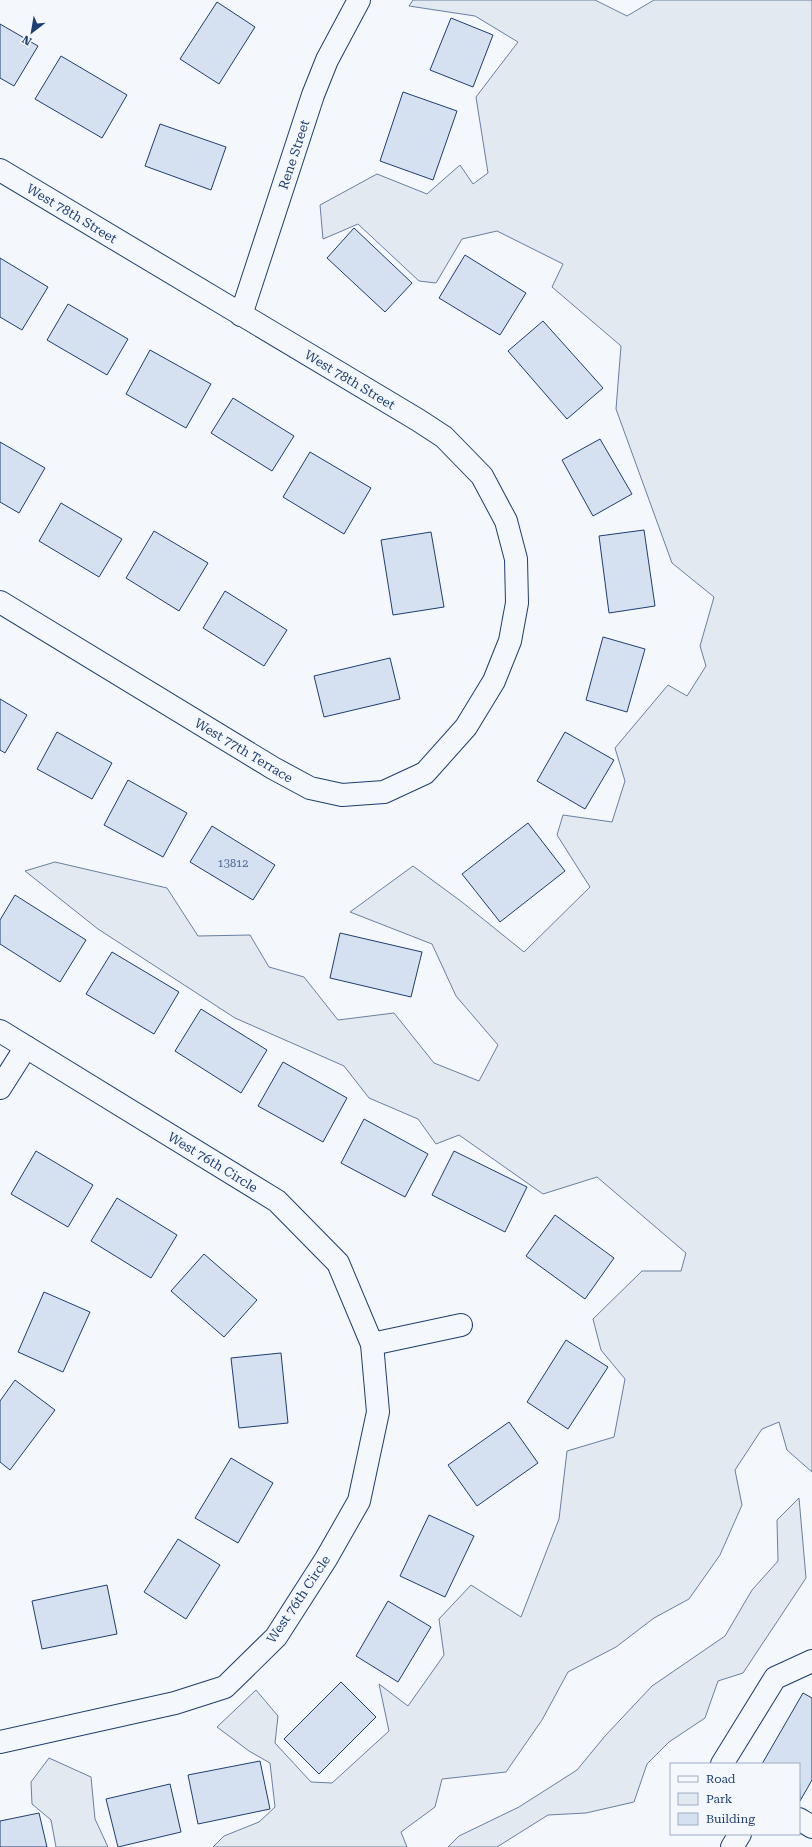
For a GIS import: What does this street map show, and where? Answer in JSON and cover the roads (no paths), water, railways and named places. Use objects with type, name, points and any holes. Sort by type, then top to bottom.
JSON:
[{"type":"street","name":"Rene Street","points":[[241,315],[313,95],[327,60],[359,0]]},
{"type":"street","name":"West 78th Street","points":[[0,170],[418,420],[444,437],[482,476],[506,521],[516,559],[517,603],[510,641],[494,681],[480,705]]},
{"type":"street","name":"West 77th Terrace","points":[[0,602],[273,768],[310,788],[342,795],[384,792],[425,773],[466,727],[480,705]]},
{"type":"street","name":"West 76th Circle","points":[[0,1031],[277,1201],[338,1263],[372,1344],[378,1412],[359,1501],[326,1559],[276,1636],[225,1687],[175,1703],[0,1742]]},
{"type":"street","points":[[0,1088],[26,1047]]},
{"type":"street","points":[[372,1344],[461,1325]]},
{"type":"street","points":[[723,1763],[775,1678],[812,1661]]},
{"type":"street","points":[[800,1820],[812,1827]]},
{"type":"street","points":[[732,1847],[739,1835]]}]
